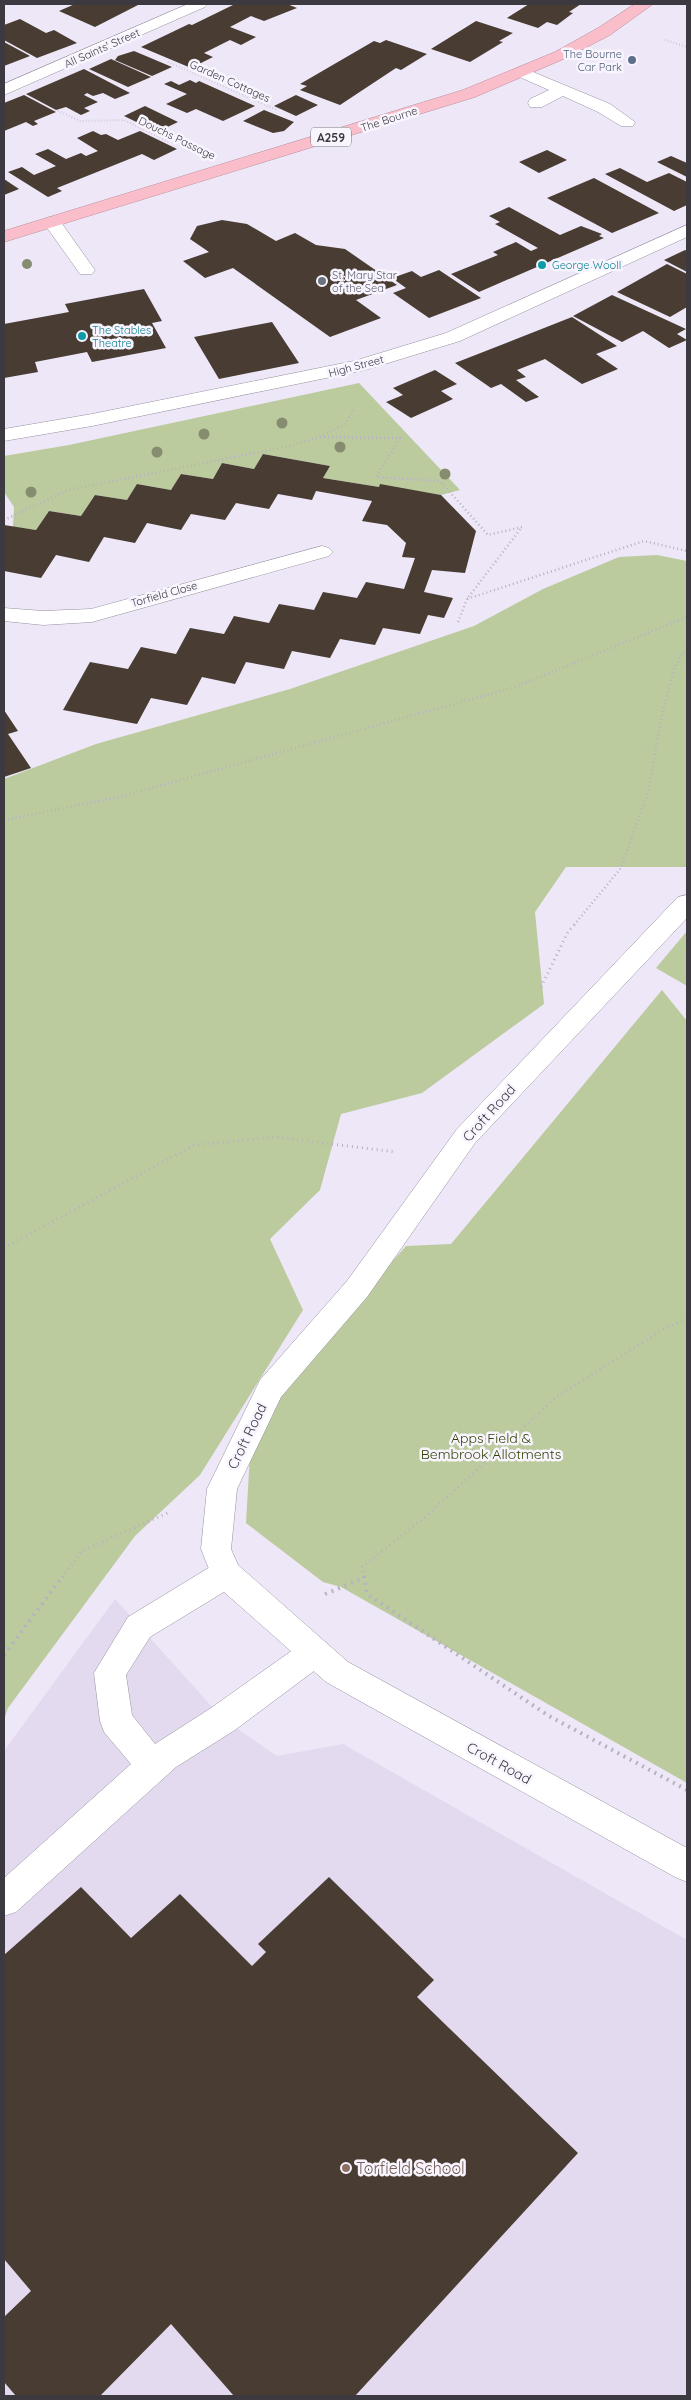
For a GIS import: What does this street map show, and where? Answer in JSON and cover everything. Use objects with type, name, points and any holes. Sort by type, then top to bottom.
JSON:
[{"type":"highway","name":"The Bourne","points":[[4,238],[335,136],[462,94],[569,52],[616,25],[645,4]]},
{"type":"street","name":"All Saints' Street","points":[[7,88],[200,4]]},
{"type":"street","points":[[521,72],[604,108],[627,122]]},
{"type":"street","points":[[536,103],[563,90]]},
{"type":"street","points":[[52,222],[86,270]]},
{"type":"street","name":"High Street","points":[[4,435],[92,420],[358,366],[453,337],[687,230]]},
{"type":"street","name":"Torfield Close","points":[[4,615],[43,618],[92,614],[322,552]]},
{"type":"street","name":"Croft Road","points":[[687,903],[466,1136],[357,1289],[270,1390],[222,1489],[216,1549],[226,1574],[278,1622],[337,1672],[687,1866]]},
{"type":"street","points":[[226,1574],[139,1627],[110,1673],[116,1721],[150,1763],[223,1719],[315,1652]]},
{"type":"street","points":[[4,1900],[164,1756]]},
{"type":"path","name":"Garden Cottages","points":[[120,40],[335,136]]},
{"type":"path","name":"Douchs Passage","points":[[7,88],[76,120],[102,122],[124,120],[224,169]]},
{"type":"path","points":[[4,520],[68,490],[290,446],[320,438],[345,424],[367,390],[358,366]]},
{"type":"path","points":[[320,438],[400,438],[376,477],[440,481],[488,535],[522,527],[467,599],[458,622]]},
{"type":"path","points":[[467,599],[644,541],[687,551]]},
{"type":"path","points":[[4,820],[119,797],[515,687],[687,617]]},
{"type":"path","points":[[537,994],[568,932],[621,868],[648,792],[661,720],[674,669],[687,646]]},
{"type":"path","points":[[4,1248],[194,1145],[275,1137],[450,1159]]},
{"type":"path","points":[[687,1319],[667,1327],[560,1394],[423,1519],[362,1567],[367,1594],[549,1716],[687,1790]]},
{"type":"path","points":[[4,1656],[82,1551],[222,1489]]},
{"type":"shaded area","name":"Torfield School","points":[[115,1599],[223,1719],[277,1756],[343,1744],[687,1940],[687,2396],[4,2396],[4,1751]]},
{"type":"green space","points":[[359,383],[460,490],[441,495],[323,478],[330,466],[263,454],[254,469],[222,463],[213,479],[181,474],[171,490],[138,484],[127,500],[95,495],[81,516],[49,511],[36,530],[13,527],[14,507],[4,492],[4,456],[69,445]]},
{"type":"green space","points":[[657,555],[687,561],[687,867],[566,867],[535,912],[544,1004],[422,1093],[341,1114],[320,1190],[270,1239],[303,1310],[200,1475],[135,1536],[8,1708],[4,1720],[4,779],[96,744],[290,689],[474,626],[543,589],[619,557]]},
{"type":"green space","points":[[687,931],[687,986],[656,968]]},
{"type":"green space","name":"Apps Field & Bembrook Allotments","points":[[662,990],[687,1021],[687,1783],[341,1587],[323,1582],[246,1523],[250,1454],[296,1369],[406,1246],[451,1244]]},
{"type":"building","points":[[75,4],[140,4],[95,27],[59,11]]},
{"type":"building","points":[[235,4],[287,4],[297,8],[264,21],[251,16],[230,27],[256,37],[241,45],[230,40],[204,53],[213,57],[191,68],[141,47],[189,24],[192,25]]},
{"type":"building","points":[[529,4],[581,4],[569,12],[573,13],[557,25],[547,22],[538,28],[507,18]]},
{"type":"building","points":[[20,19],[46,33],[54,30],[77,43],[37,58],[4,40],[4,25]]},
{"type":"building","points":[[476,21],[513,33],[499,41],[503,42],[470,62],[431,49]]},
{"type":"building","points":[[386,40],[427,54],[401,70],[396,68],[340,105],[300,90],[307,86],[300,84],[374,41],[380,43]]},
{"type":"building","points":[[4,42],[30,56],[4,66]]},
{"type":"building","points":[[134,51],[172,67],[152,76],[115,60],[118,56]]},
{"type":"building","points":[[111,59],[151,77],[128,87],[89,69]]},
{"type":"building","points":[[84,69],[130,93],[115,99],[103,93],[93,96],[87,93],[84,95],[98,102],[84,108],[90,111],[81,115],[66,107],[56,110],[26,94]]},
{"type":"building","points":[[190,80],[196,83],[199,81],[255,106],[223,121],[196,109],[187,113],[166,104],[187,94],[164,84],[171,81],[179,85]]},
{"type":"building","points":[[24,95],[56,112],[34,121],[38,124],[33,126],[26,122],[4,131],[4,103]]},
{"type":"building","points":[[296,95],[318,105],[296,116],[274,106]]},
{"type":"building","points":[[145,106],[178,122],[157,132],[124,116]]},
{"type":"building","points":[[264,110],[294,122],[284,131],[273,133],[243,121]]},
{"type":"building","points":[[93,131],[101,135],[106,134],[118,140],[140,131],[177,149],[154,160],[142,154],[57,188],[62,191],[48,197],[8,172],[22,167],[34,175],[56,166],[35,154],[48,149],[66,159],[81,153],[86,156],[98,151],[77,138]]},
{"type":"building","points":[[547,150],[567,160],[539,173],[519,162]]},
{"type":"building","points":[[671,156],[687,163],[687,177],[657,162]]},
{"type":"building","points":[[620,168],[647,182],[669,173],[687,182],[687,205],[674,211],[605,174]]},
{"type":"building","points":[[594,178],[659,213],[612,233],[547,198]]},
{"type":"building","points":[[4,179],[19,189],[4,195]]},
{"type":"building","points":[[509,207],[560,235],[581,226],[602,234],[599,236],[604,238],[479,292],[451,274],[498,255],[493,252],[516,242],[531,251],[538,248],[495,224],[500,222],[489,216]]},
{"type":"building","name":"St. Mary Star of the Sea","points":[[222,220],[247,224],[276,241],[295,233],[316,245],[345,249],[397,285],[356,300],[381,318],[330,337],[233,268],[205,278],[183,261],[209,252],[190,239],[197,226]]},
{"type":"building","points":[[685,250],[687,251],[687,272],[664,260]]},
{"type":"building","points":[[667,264],[687,274],[687,307],[670,317],[617,292]]},
{"type":"building","points":[[439,270],[481,298],[429,318],[393,293],[406,288],[392,278],[412,271],[421,277]]},
{"type":"building","name":"The Stables Theatre","points":[[144,289],[162,321],[152,323],[166,348],[92,362],[87,352],[35,362],[38,372],[4,378],[4,324],[69,312],[65,304]]},
{"type":"building","points":[[612,295],[686,329],[677,334],[687,340],[669,348],[643,331],[622,342],[573,316]]},
{"type":"building","points":[[572,317],[617,346],[596,354],[618,369],[582,384],[545,359],[517,370],[526,377],[516,380],[539,397],[526,402],[501,384],[491,388],[455,363]]},
{"type":"building","points":[[272,322],[299,363],[219,379],[194,337]]},
{"type":"building","points":[[435,370],[457,384],[441,391],[453,399],[411,418],[386,402],[403,395],[393,388]]},
{"type":"building","points":[[263,454],[330,466],[323,478],[379,487],[380,484],[441,495],[476,531],[465,573],[432,570],[424,592],[453,598],[444,618],[428,615],[420,634],[383,628],[375,645],[340,639],[330,658],[292,651],[284,669],[246,662],[235,684],[202,677],[187,705],[151,698],[137,724],[63,710],[90,662],[128,669],[141,647],[176,654],[190,628],[224,634],[234,616],[269,623],[279,604],[314,610],[323,592],[357,598],[366,582],[404,589],[415,558],[402,557],[406,543],[387,525],[362,521],[372,501],[316,491],[312,500],[278,494],[269,509],[236,503],[225,520],[191,514],[181,530],[147,523],[135,543],[104,537],[89,562],[56,555],[41,578],[4,571],[4,525],[36,530],[49,511],[81,516],[95,495],[127,500],[137,484],[171,490],[181,474],[213,479],[222,463],[254,469]]},
{"type":"building","points":[[4,710],[18,731],[8,734],[31,768],[4,777]]},
{"type":"building","points":[[329,1877],[434,1980],[417,1997],[578,2153],[355,2396],[234,2396],[171,2324],[100,2396],[16,2396],[4,2382],[4,2317],[31,2291],[4,2259],[4,1955],[81,1887],[131,1938],[180,1894],[252,1966],[266,1952],[258,1944]]},
{"type":"place","name":"The Bourne Car Park","points":[[632,60]]},
{"type":"place","name":"George Wooll","points":[[542,265]]},
{"type":"place","name":"St. Mary Star of the Sea","points":[[322,281]]},
{"type":"place","name":"The Stables Theatre","points":[[82,336]]},
{"type":"place","name":"Torfield School","points":[[346,2168]]}]
